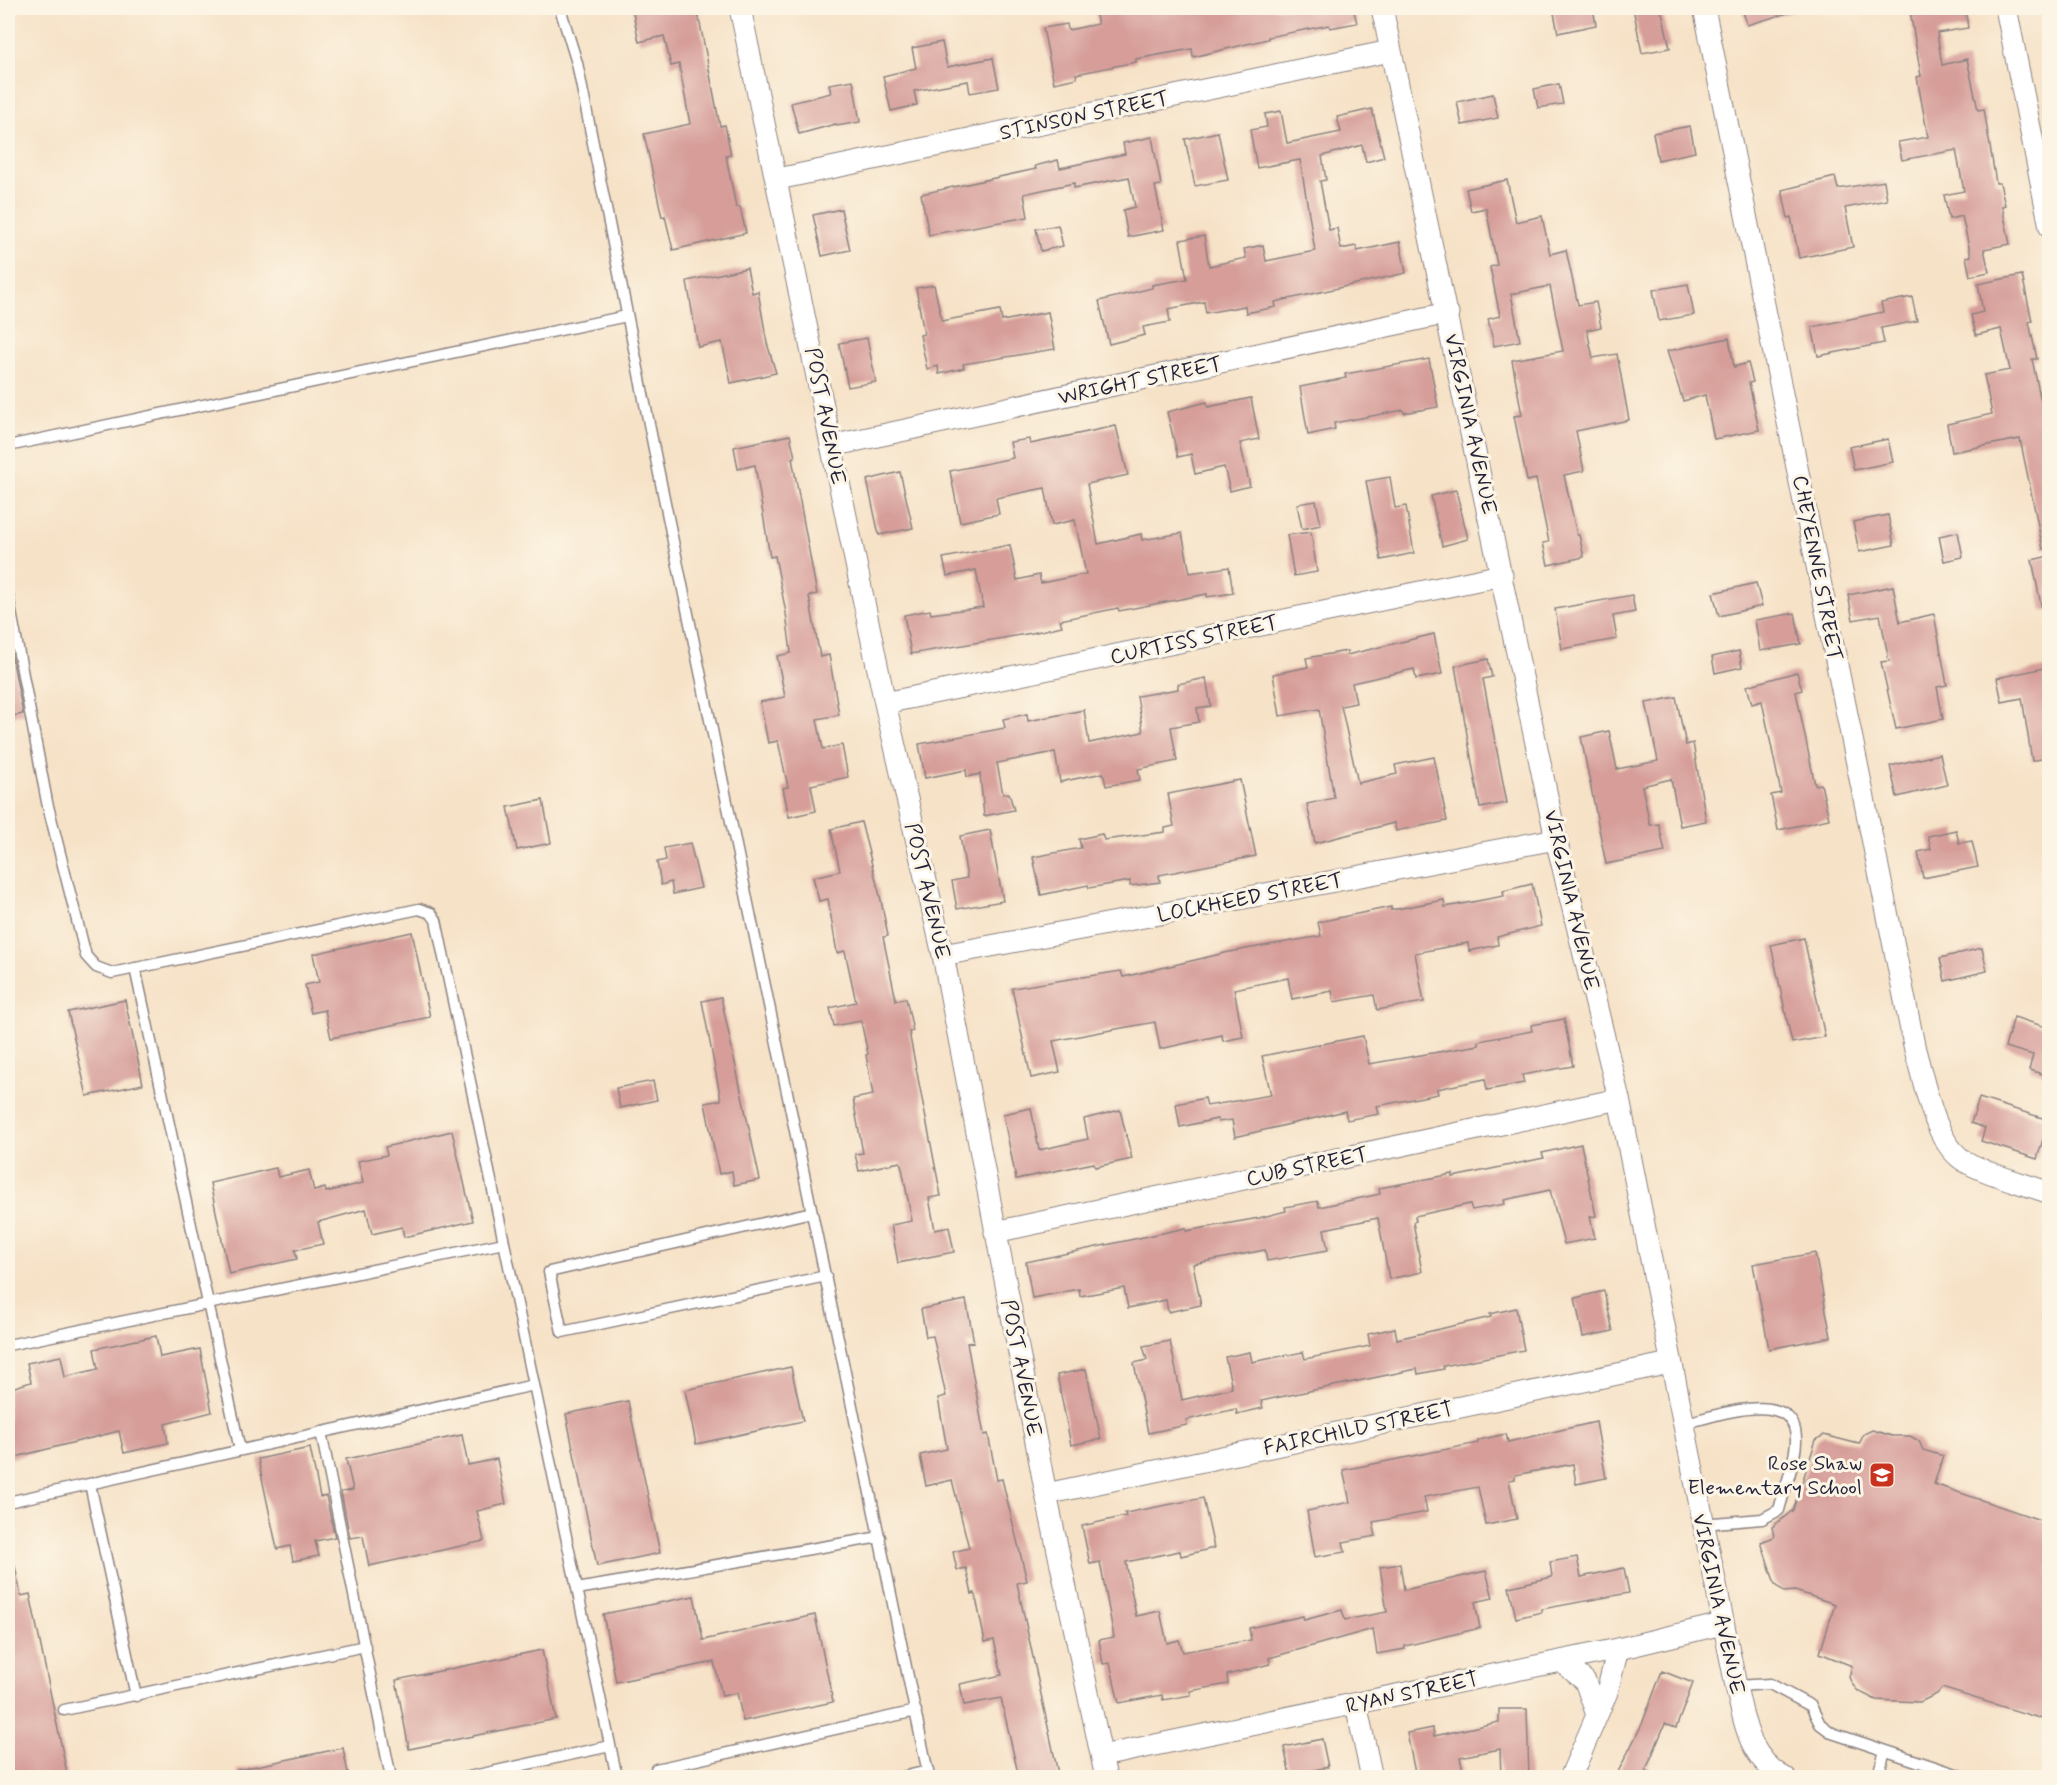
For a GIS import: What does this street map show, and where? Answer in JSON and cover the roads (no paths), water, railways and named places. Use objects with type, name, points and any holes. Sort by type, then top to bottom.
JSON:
[{"type":"street","name":"POST AVENUE","points":[[740,8],[778,179],[885,704],[943,955],[1046,1494],[1106,1778]]},
{"type":"street","name":"VIRGINIA AVENUE","points":[[1382,8],[1448,313],[1556,839],[1619,1099],[1736,1686],[1748,1738],[1774,1772],[1785,1778]]},
{"type":"street","name":"CHEYENNE STREET","points":[[1704,8],[1915,1050],[1938,1128],[1947,1145],[1965,1162],[2049,1193]]},
{"type":"street","points":[[2006,8],[2049,227]]},
{"type":"street","name":"STINSON STREET","points":[[778,179],[1390,51]]},
{"type":"street","name":"WRIGHT STREET","points":[[831,446],[1448,313]]},
{"type":"street","name":"CURTISS STREET","points":[[885,704],[1502,575]]},
{"type":"street","name":"LOCKHEED STREET","points":[[943,955],[1556,839]]},
{"type":"street","name":"CUB STREET","points":[[995,1232],[1619,1099]]},
{"type":"street","name":"FAIRCHILD STREET","points":[[1046,1494],[1670,1363]]},
{"type":"street","name":"RYAN STREET","points":[[1102,1756],[1618,1649],[1722,1624]]},
{"type":"street","points":[[1570,1778],[1607,1692],[1618,1649]]},
{"type":"street","points":[[1561,1661],[1584,1681],[1597,1715]]},
{"type":"street","points":[[1356,1704],[1372,1778]]},
{"type":"lane","points":[[560,8],[577,63],[627,316],[929,1774],[898,1778]]},
{"type":"lane","points":[[8,446],[627,316]]},
{"type":"lane","points":[[8,596],[47,801],[86,956],[96,967],[112,973],[419,909],[430,913],[436,920],[617,1778]]},
{"type":"lane","points":[[135,968],[240,1450]]},
{"type":"lane","points":[[812,1212],[549,1272],[562,1332],[826,1276]]},
{"type":"lane","points":[[8,1345],[504,1243]]},
{"type":"lane","points":[[8,1502],[534,1385]]},
{"type":"lane","points":[[1682,1424],[1762,1406],[1779,1409],[1791,1423],[1796,1441],[1779,1510],[1762,1519],[1702,1524]]},
{"type":"lane","points":[[321,1432],[391,1778]]},
{"type":"lane","points":[[90,1484],[136,1696]]},
{"type":"lane","points":[[577,1589],[879,1537]]},
{"type":"lane","points":[[64,1710],[364,1646]]},
{"type":"lane","points":[[1736,1686],[1770,1684],[1811,1706],[1821,1724],[1832,1733],[1968,1778]]},
{"type":"lane","points":[[658,1778],[656,1769],[916,1711]]},
{"type":"lane","points":[[464,1778],[610,1746]]},
{"type":"lane","points":[[1877,1778],[1885,1751]]},
{"type":"place","name":"Rose Shaw Elementary School","points":[[1882,1475]]}]
